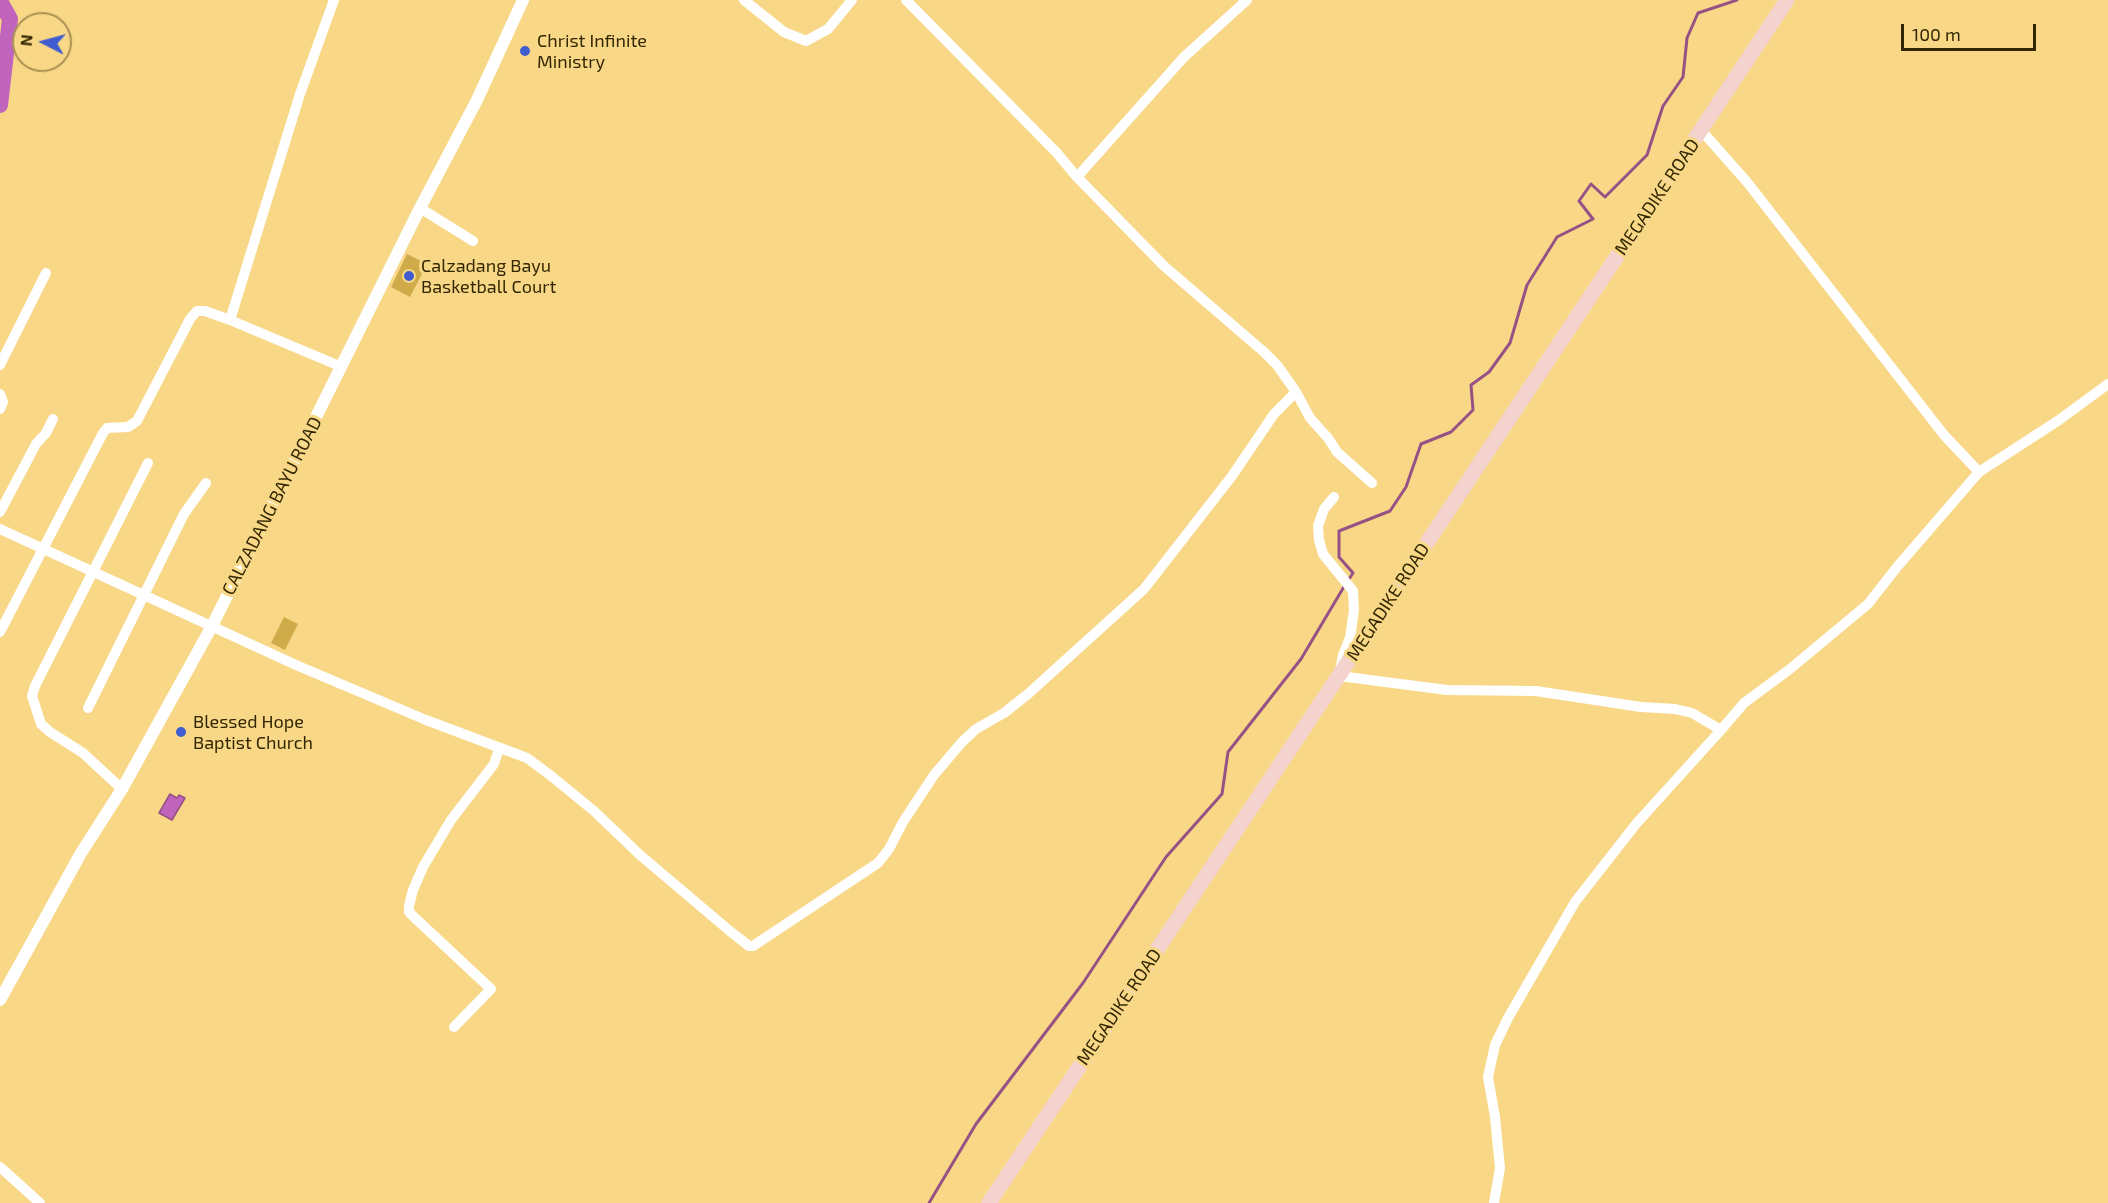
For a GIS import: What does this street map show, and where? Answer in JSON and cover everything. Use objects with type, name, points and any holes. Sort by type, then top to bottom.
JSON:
[{"type":"main road","name":"MEGADIKE ROAD","points":[[989,1203],[1787,0]]},
{"type":"street","points":[[230,320],[300,93],[334,0]]},
{"type":"street","name":"CALZADANG BAYU ROAD","points":[[0,1000],[81,853],[122,789],[212,626],[420,208],[477,100],[522,0]]},
{"type":"street","points":[[744,0],[784,32],[806,41],[828,29],[852,0]]},
{"type":"street","points":[[906,0],[1056,152],[1077,177],[1164,266],[1277,365],[1296,392],[1310,418],[1337,452],[1372,483]]},
{"type":"street","points":[[1077,177],[1184,57],[1247,0]]},
{"type":"street","points":[[1701,130],[1747,182],[1944,435],[1979,472]]},
{"type":"street","points":[[420,208],[473,241]]},
{"type":"street","points":[[0,365],[46,273]]},
{"type":"street","points":[[0,632],[103,433],[107,428],[128,427],[136,421],[194,314],[201,310],[230,320],[342,367]]},
{"type":"street","points":[[1494,1203],[1500,1168],[1488,1077],[1495,1045],[1508,1018],[1575,902],[1636,824],[1744,703],[1790,669],[1868,604],[1979,472],[2059,420],[2108,384]]},
{"type":"street","points":[[0,529],[296,665],[499,749],[527,758],[594,811],[640,855],[731,932],[749,946],[753,946],[878,863],[934,776],[962,742],[976,729],[1004,713],[1028,694],[1144,589],[1220,492],[1274,414],[1296,392]]},
{"type":"street","points":[[0,394],[3,402],[0,409]]},
{"type":"street","points":[[0,512],[36,444],[46,433],[53,419]]},
{"type":"street","points":[[122,789],[83,753],[41,724],[32,696],[148,463]]},
{"type":"street","points":[[88,708],[184,514],[206,483]]},
{"type":"street","points":[[1334,497],[1324,509],[1318,526],[1319,540],[1323,554],[1353,591],[1354,610],[1350,638],[1343,655],[1339,676],[1447,690],[1536,691],[1641,707],[1692,712],[1722,730]]},
{"type":"street","points":[[454,1027],[491,989],[409,912],[408,906],[423,867],[451,820],[494,764],[499,749]]},
{"type":"street","points":[[0,1167],[38,1202]]},
{"type":"shaded area","name":"Calzadang Bayu Basketball Court","points":[[407,254],[427,264],[410,297],[391,287]]},
{"type":"shaded area","points":[[284,617],[298,624],[285,650],[271,643]]},
{"type":"shaded area","points":[[170,794],[177,798],[179,795],[185,798],[172,820],[159,813]]},
{"type":"waterway","points":[[1349,579],[1353,573],[1339,557],[1339,531],[1390,511],[1406,487],[1421,444],[1451,432],[1473,410],[1471,385],[1489,372],[1510,343],[1527,285],[1557,237],[1593,219],[1579,201],[1591,184],[1605,197],[1647,155],[1663,106],[1683,77],[1687,38],[1698,13],[1737,0]]},
{"type":"waterway","points":[[0,1],[10,19],[0,105]]},
{"type":"waterway","points":[[929,1203],[976,1124],[1083,983],[1166,857],[1222,794],[1228,752],[1301,659],[1345,585]]},
{"type":"place","name":"Christ Infinite Ministry","points":[[525,51]]},
{"type":"place","name":"Calzadang Bayu Basketball Court","points":[[409,276]]},
{"type":"place","name":"Blessed Hope Baptist Church","points":[[181,732]]}]
